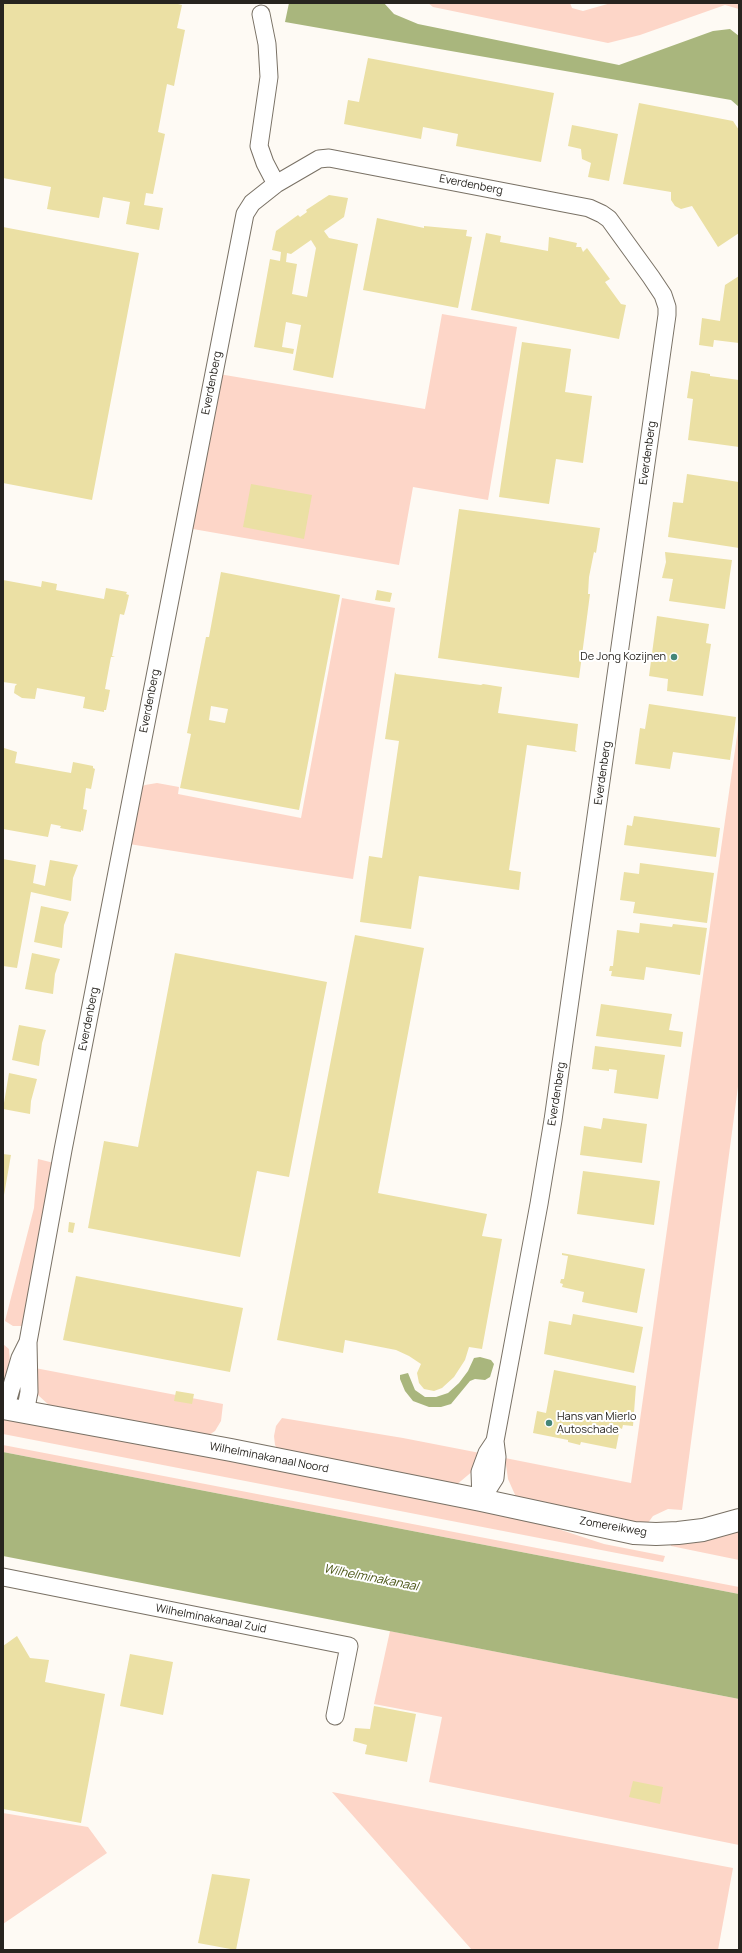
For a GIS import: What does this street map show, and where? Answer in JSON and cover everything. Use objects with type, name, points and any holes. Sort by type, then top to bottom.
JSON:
[{"type":"street","points":[[261,14],[267,44],[269,77],[260,146],[265,163],[276,184]]},
{"type":"street","name":"Everdenberg","points":[[11,1410],[20,1358],[28,1342],[63,1150],[242,225],[245,214],[252,203],[276,184],[319,159],[329,158],[589,208],[609,219],[651,276],[663,295],[667,307],[540,1204],[495,1441],[487,1453],[480,1472],[481,1500]]},
{"type":"street","name":"Wilhelminakanaal Noord","points":[[11,1410],[231,1450],[534,1511]]},
{"type":"street","name":"Zomereikweg","points":[[534,1511],[634,1533],[656,1534],[703,1530],[739,1520]]},
{"type":"street","name":"Wilhelminakanaal Zuid","points":[[3,1577],[349,1646],[335,1716]]},
{"type":"shaded area","points":[[428,3],[570,3],[572,8],[583,11],[611,3],[739,3],[739,9],[725,5],[640,35],[608,43],[433,7]]},
{"type":"shaded area","points":[[442,314],[517,327],[488,500],[413,487],[399,565],[193,529],[219,374],[425,409]]},
{"type":"shaded area","points":[[342,598],[395,608],[353,879],[129,844],[140,788],[145,785],[157,783],[179,787],[178,794],[301,818]]},
{"type":"shaded area","points":[[739,722],[739,1079],[682,1510],[668,1509],[653,1516],[645,1527],[516,1497],[508,1479],[505,1458],[631,1483]]},
{"type":"shaded area","points":[[38,1159],[54,1163],[22,1326],[13,1326],[5,1321],[34,1208]]},
{"type":"shaded area","points":[[3,1344],[9,1349],[10,1362],[3,1387]]},
{"type":"shaded area","points":[[35,1368],[223,1404],[221,1421],[215,1431],[206,1437],[51,1407],[38,1395],[35,1379]]},
{"type":"shaded area","points":[[3,1416],[512,1514],[604,1544],[665,1556],[663,1562],[3,1434]]},
{"type":"shaded area","points":[[282,1418],[403,1438],[480,1453],[474,1470],[455,1486],[281,1454],[275,1445],[274,1436],[276,1426]]},
{"type":"shaded area","points":[[3,1445],[739,1587],[739,1594],[3,1452]]},
{"type":"shaded area","points":[[739,1527],[739,1560],[671,1546],[670,1539]]},
{"type":"shaded area","points":[[390,1631],[739,1699],[739,1845],[429,1782],[442,1717],[374,1704]]},
{"type":"shaded area","points":[[332,1792],[733,1868],[718,1950],[472,1950]]},
{"type":"shaded area","points":[[3,1813],[88,1827],[107,1853],[3,1924]]},
{"type":"water","points":[[289,3],[384,3],[394,14],[418,24],[619,65],[713,31],[730,29],[739,36],[739,107],[731,100],[285,22]]},
{"type":"water","points":[[480,1357],[491,1360],[494,1364],[490,1377],[485,1380],[475,1379],[470,1381],[451,1404],[441,1407],[429,1407],[413,1401],[405,1391],[400,1379],[400,1375],[408,1373],[415,1390],[425,1397],[436,1397],[448,1393],[459,1383],[468,1371],[474,1358]]},
{"type":"water","name":"Wilhelminakanaal","points":[[3,1452],[739,1594],[739,1699],[3,1556]]},
{"type":"building","points":[[3,3],[174,3],[182,5],[177,28],[185,30],[174,86],[167,84],[158,132],[165,134],[153,194],[146,193],[144,205],[163,208],[159,230],[126,224],[130,202],[103,197],[99,218],[47,209],[51,187],[3,178]]},
{"type":"building","points":[[368,58],[554,93],[541,162],[456,146],[458,134],[423,127],[421,139],[344,124],[348,100],[359,102]]},
{"type":"building","points":[[639,103],[733,121],[739,130],[739,233],[718,247],[692,206],[681,209],[675,206],[671,200],[671,192],[623,184]]},
{"type":"building","points":[[572,125],[618,134],[609,181],[588,177],[591,163],[582,159],[581,149],[568,146]]},
{"type":"building","points":[[329,195],[348,198],[344,217],[324,231],[329,238],[358,244],[333,378],[293,370],[301,325],[286,322],[282,347],[294,349],[293,354],[254,347],[270,259],[280,261],[281,252],[272,250],[276,231],[298,215],[300,217],[307,212],[306,210]],"holes":[[[311,240],[316,248],[307,297],[292,294],[297,264],[286,262],[287,253],[291,254]]]},
{"type":"building","points":[[377,218],[424,228],[424,226],[467,230],[466,236],[472,237],[458,308],[363,290]]},
{"type":"building","points":[[3,227],[139,253],[92,500],[3,483]]},
{"type":"building","points":[[486,233],[501,236],[500,242],[548,251],[549,237],[577,243],[576,247],[581,247],[583,252],[587,248],[610,279],[605,282],[621,304],[626,305],[619,339],[471,310]]},
{"type":"building","points":[[739,276],[739,343],[714,340],[713,347],[699,345],[702,318],[720,321],[725,285]]},
{"type":"building","points":[[522,342],[571,349],[565,392],[592,396],[583,463],[556,459],[549,504],[499,497]]},
{"type":"building","points":[[691,371],[710,374],[710,376],[739,380],[739,447],[688,440],[693,399],[687,398]]},
{"type":"building","points":[[687,474],[739,482],[739,548],[668,537],[673,502],[683,503]]},
{"type":"building","points":[[251,484],[312,495],[304,539],[243,527]]},
{"type":"building","points":[[459,509],[600,528],[596,553],[594,552],[589,577],[588,594],[590,594],[579,678],[438,658]]},
{"type":"building","points":[[665,552],[732,560],[725,609],[669,601],[673,579],[662,578],[666,562]]},
{"type":"building","points":[[221,572],[340,595],[299,810],[180,788],[191,734],[187,733],[206,637],[209,637]],"holes":[[[211,706],[228,709],[225,723],[209,720]]]},
{"type":"building","points":[[3,580],[41,587],[42,581],[57,584],[56,590],[104,599],[106,588],[127,592],[126,594],[129,595],[126,608],[124,615],[120,614],[112,656],[115,657],[111,657],[105,689],[110,690],[106,710],[104,710],[104,712],[83,708],[85,697],[37,688],[35,699],[22,698],[14,693],[15,686],[17,684],[3,682]]},
{"type":"building","points":[[377,590],[392,593],[390,602],[375,600]]},
{"type":"building","points":[[657,616],[709,624],[706,643],[711,644],[703,696],[667,691],[668,679],[649,676]]},
{"type":"building","points":[[395,672],[396,674],[502,687],[498,713],[578,724],[575,750],[577,752],[527,745],[509,870],[521,872],[519,890],[419,876],[411,929],[360,922],[369,856],[382,858],[399,741],[385,739]]},
{"type":"building","points":[[649,704],[736,717],[730,760],[673,752],[670,769],[635,764],[640,728],[645,729]]},
{"type":"building","points":[[4,748],[17,752],[15,763],[71,773],[73,762],[93,766],[95,769],[91,789],[86,788],[83,809],[87,810],[83,831],[81,830],[81,832],[60,828],[61,826],[51,824],[48,837],[3,829]]},
{"type":"building","points":[[634,816],[720,828],[716,857],[624,845],[627,825],[632,826]]},
{"type":"building","points":[[3,859],[36,865],[33,883],[45,886],[50,860],[78,865],[73,878],[71,901],[31,892],[17,968],[3,966]]},
{"type":"building","points":[[640,863],[714,873],[707,923],[633,913],[635,902],[620,900],[624,872],[639,874]]},
{"type":"building","points":[[41,906],[69,912],[64,925],[62,948],[34,942]]},
{"type":"building","points":[[640,923],[672,927],[673,924],[707,928],[700,975],[646,967],[644,980],[611,976],[612,971],[609,971],[610,966],[613,966],[617,930],[639,933]]},
{"type":"building","points":[[355,935],[424,948],[378,1193],[487,1214],[482,1236],[502,1239],[482,1349],[469,1347],[465,1360],[454,1377],[442,1388],[434,1391],[424,1389],[419,1383],[417,1373],[421,1364],[396,1350],[345,1340],[343,1353],[277,1340]]},
{"type":"building","points":[[32,953],[60,959],[55,974],[53,994],[25,989]]},
{"type":"building","points":[[175,953],[327,982],[289,1177],[257,1171],[240,1257],[88,1228],[104,1141],[138,1147]]},
{"type":"building","points":[[601,1004],[672,1014],[669,1030],[683,1032],[681,1047],[596,1036]]},
{"type":"building","points":[[19,1025],[46,1030],[42,1043],[39,1066],[12,1060]]},
{"type":"building","points":[[595,1046],[665,1055],[658,1099],[614,1093],[617,1070],[609,1069],[609,1071],[592,1069]]},
{"type":"building","points":[[9,1073],[37,1079],[31,1101],[30,1114],[3,1109]]},
{"type":"building","points":[[603,1118],[647,1124],[642,1163],[580,1155],[584,1126],[601,1129]]},
{"type":"building","points":[[3,1154],[11,1155],[4,1195],[3,1195]]},
{"type":"building","points":[[583,1171],[660,1181],[654,1225],[577,1214]]},
{"type":"building","points":[[69,1222],[75,1223],[73,1233],[68,1232]]},
{"type":"building","points":[[562,1253],[645,1269],[637,1313],[582,1302],[584,1292],[562,1287],[563,1284],[560,1283],[561,1279],[564,1279],[568,1256],[562,1255]]},
{"type":"building","points":[[76,1276],[243,1308],[230,1372],[63,1340]]},
{"type":"building","points":[[573,1314],[643,1327],[634,1373],[544,1354],[549,1321],[571,1325]]},
{"type":"building","points":[[554,1370],[636,1386],[633,1426],[623,1425],[622,1429],[620,1428],[616,1449],[581,1442],[580,1445],[568,1442],[568,1440],[533,1433],[537,1411],[546,1413]]},
{"type":"building","points":[[176,1391],[194,1394],[192,1404],[174,1401]]},
{"type":"building","points":[[17,1636],[30,1658],[49,1660],[45,1682],[105,1694],[81,1823],[3,1809],[3,1646]]},
{"type":"building","points":[[130,1654],[173,1662],[163,1715],[120,1706]]},
{"type":"building","points":[[374,1706],[416,1714],[407,1762],[365,1754],[367,1745],[353,1741],[355,1728],[370,1729]]},
{"type":"building","points":[[633,1781],[663,1787],[660,1804],[629,1797]]},
{"type":"building","points":[[212,1874],[250,1879],[236,1950],[198,1943]]},
{"type":"place","name":"De Jong Kozijnen","points":[[674,657]]},
{"type":"place","name":"Hans van Mierlo Autoschade","points":[[549,1423]]}]
